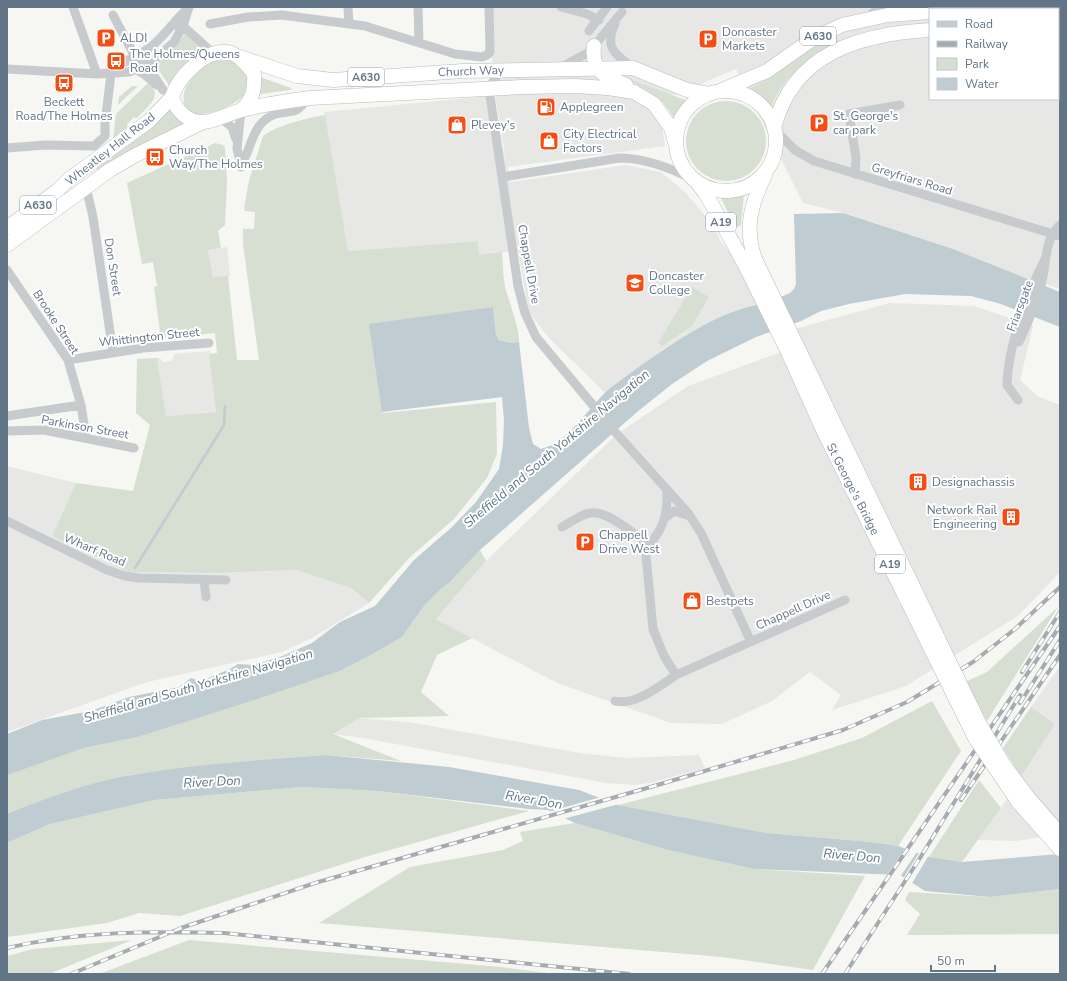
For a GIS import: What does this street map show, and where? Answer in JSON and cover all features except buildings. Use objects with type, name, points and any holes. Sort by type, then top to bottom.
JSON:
[{"type":"highway","points":[[891,7],[904,14]]},
{"type":"highway","name":"A630","points":[[713,93],[767,71],[823,33],[842,25],[863,19],[929,12]]},
{"type":"highway","name":"A630","points":[[774,129],[780,105],[789,90],[811,67],[826,57],[843,47],[873,37],[929,30]]},
{"type":"highway","points":[[594,46],[593,53],[597,68],[604,76],[636,89],[645,97]]},
{"type":"highway","name":"Wheatley Hall Road","points":[[7,228],[58,190],[68,180],[149,121],[168,93],[200,61],[214,54],[228,52],[232,54]]},
{"type":"highway","points":[[232,54],[246,64],[254,74],[254,91],[251,99],[241,110]]},
{"type":"highway","name":"Church Way","points":[[232,54],[297,76],[333,80],[390,75],[504,70],[633,68],[687,90],[713,93]]},
{"type":"highway","name":"Church Way","points":[[241,110],[279,102],[309,98],[575,86],[634,92],[645,97],[654,104],[666,118],[675,142]]},
{"type":"highway","points":[[734,92],[756,101],[767,113],[774,129],[775,151],[766,171],[750,186],[728,192],[712,190],[695,181],[680,163],[675,142],[678,127],[684,113],[695,101],[713,93],[734,92]]},
{"type":"highway","points":[[168,93],[176,108],[186,117],[203,122]]},
{"type":"highway","name":"Wheatley Hall Road","points":[[7,245],[110,170],[134,156],[203,122],[241,110]]},
{"type":"highway","points":[[68,180],[89,158],[93,149]]},
{"type":"highway","name":"St George's Bridge","points":[[766,171],[753,201],[750,215],[749,261],[787,350],[823,430],[975,738],[999,776],[1019,803],[1060,849]]},
{"type":"highway","name":"St George's Bridge","points":[[695,181],[706,194],[749,261],[979,723],[1004,765],[1027,796],[1060,834]]},
{"type":"street","points":[[73,7],[97,74]]},
{"type":"street","points":[[7,69],[97,74],[111,74],[120,74],[136,70],[148,64],[174,42],[183,26],[189,7],[163,35],[139,55],[116,67],[111,74],[104,138],[93,149],[45,145],[7,148]]},
{"type":"street","points":[[348,7],[349,24]]},
{"type":"street","points":[[418,7],[419,43]]},
{"type":"street","points":[[210,24],[248,17],[282,15],[383,30],[455,54],[475,57],[487,55],[490,52],[489,7]]},
{"type":"street","points":[[561,7],[587,14],[599,20]]},
{"type":"street","points":[[589,31],[599,20],[607,7]]},
{"type":"street","points":[[863,19],[875,13],[880,7]]},
{"type":"street","points":[[560,69],[589,52],[623,9]]},
{"type":"street","points":[[623,9],[612,32],[610,45],[619,58],[633,68]]},
{"type":"street","points":[[113,15],[128,42],[148,64],[168,93]]},
{"type":"street","points":[[163,35],[183,26]]},
{"type":"street","points":[[183,26],[214,54]]},
{"type":"street","points":[[136,70],[144,74],[168,93]]},
{"type":"street","points":[[489,89],[495,78],[504,70]]},
{"type":"street","name":"Chappell Drive","points":[[489,89],[518,286],[525,313],[536,337],[617,434],[690,516],[702,533],[751,642]]},
{"type":"street","points":[[219,117],[232,127],[237,142],[241,166],[253,134],[260,125],[276,114],[292,113],[300,108],[309,98]]},
{"type":"street","points":[[855,174],[856,158],[849,114],[900,105]]},
{"type":"street","points":[[237,142],[241,110]]},
{"type":"street","name":"Greyfriars Road","points":[[774,129],[795,150],[814,161],[1056,235]]},
{"type":"street","points":[[503,177],[623,158],[640,160],[665,168],[695,181]]},
{"type":"street","name":"Don Street","points":[[86,187],[93,217],[113,352]]},
{"type":"street","points":[[1056,235],[1060,226]]},
{"type":"street","name":"Friarsgate","points":[[1018,400],[1008,385],[1010,360],[1045,259],[1056,235]]},
{"type":"street","name":"Brooke Street","points":[[7,270],[68,360],[81,405],[86,438]]},
{"type":"street","name":"Whittington Street","points":[[68,360],[142,348],[209,343]]},
{"type":"street","name":"Parkinson Street","points":[[7,416],[81,405]]},
{"type":"street","name":"Parkinson Street","points":[[7,432],[44,430],[134,448]]},
{"type":"street","points":[[667,491],[665,518],[660,530],[650,545],[646,556],[653,630],[676,675]]},
{"type":"street","points":[[562,527],[588,514],[596,512],[609,518],[650,545]]},
{"type":"street","points":[[665,518],[674,512],[690,516]]},
{"type":"street","name":"Wharf Road","points":[[7,521],[107,570],[139,578],[226,580]]},
{"type":"street","points":[[204,580],[206,597]]},
{"type":"street","name":"Chappell Drive","points":[[615,700],[622,702],[630,701],[658,688],[676,675],[845,600]]},
{"type":"shaded area","points":[[489,7],[1060,7],[1060,289],[1019,276],[953,249],[843,213],[803,203],[736,69],[658,102],[665,146],[508,167],[510,182],[626,165],[661,172],[685,192],[713,225],[721,242],[737,261],[757,305],[720,317],[686,335],[662,350],[606,394],[548,337],[529,312],[518,251],[479,255],[478,241],[348,251],[324,112],[489,96],[506,161],[494,89]]},
{"type":"shaded area","points":[[227,247],[230,277],[213,277],[208,250]]},
{"type":"shaded area","points":[[890,303],[974,306],[1033,326],[1020,380],[1037,396],[1060,405],[1060,572],[1019,615],[906,686],[832,710],[841,695],[810,672],[772,701],[722,724],[671,723],[557,683],[436,619],[486,561],[617,434],[688,386],[787,350],[823,430],[886,554],[899,604],[903,600],[925,617],[791,330]]},
{"type":"shaded area","points":[[210,351],[216,412],[165,416],[157,358],[160,358],[163,362],[172,361],[174,354]]},
{"type":"shaded area","points":[[7,466],[76,483],[52,536],[128,572],[216,573],[296,570],[351,588],[369,603],[312,638],[282,652],[147,682],[7,732]]},
{"type":"shaded area","points":[[1060,666],[1060,834],[1016,841],[978,840],[1001,808],[1055,724],[1031,707]]},
{"type":"shaded area","points":[[358,718],[409,722],[579,753],[625,758],[699,755],[705,768],[654,782],[635,785],[606,783],[363,738],[333,734]]},
{"type":"green space","points":[[185,34],[206,51],[175,77],[169,85],[155,65],[170,53]]},
{"type":"green space","points":[[831,35],[836,42],[798,69],[783,85],[771,106],[765,99],[748,89],[763,82]]},
{"type":"green space","points":[[219,60],[230,60],[237,63],[247,75],[247,84],[243,96],[234,103],[214,112],[197,114],[187,109],[184,101],[184,94],[190,80],[208,64]]},
{"type":"green space","points":[[260,77],[291,88],[291,90],[260,94]]},
{"type":"green space","points":[[624,77],[688,101],[678,116],[674,118],[663,102],[657,97]]},
{"type":"green space","points":[[149,82],[155,92],[153,101],[137,118],[134,117],[127,124],[128,128],[113,140],[116,114]]},
{"type":"green space","points":[[132,86],[138,86],[118,105],[119,97]]},
{"type":"green space","points":[[726,101],[741,104],[754,113],[763,126],[766,141],[763,156],[754,169],[741,178],[726,181],[711,178],[698,169],[689,156],[686,141],[689,126],[698,113],[711,104]]},
{"type":"green space","points":[[170,108],[186,125],[150,140],[99,171],[96,168]]},
{"type":"green space","points":[[325,115],[348,251],[478,241],[479,255],[502,252],[505,287],[516,323],[519,342],[511,343],[499,340],[496,335],[493,307],[370,325],[383,413],[496,402],[497,454],[487,478],[454,519],[409,558],[369,603],[351,588],[296,570],[216,573],[128,572],[52,536],[76,483],[133,491],[150,425],[136,413],[137,359],[157,358],[166,416],[216,412],[209,354],[217,353],[215,333],[161,339],[154,287],[157,286],[153,262],[142,264],[127,183],[215,143],[223,145],[225,148],[227,183],[225,225],[218,231],[221,248],[208,250],[213,277],[228,276],[237,360],[259,360],[243,244],[243,229],[254,229],[255,212],[245,211],[244,208],[249,181],[263,136],[285,125]]},
{"type":"green space","points":[[744,194],[741,225],[737,227],[734,225],[720,196]]},
{"type":"green space","points":[[692,287],[709,297],[692,326],[662,346],[658,343]]},
{"type":"green space","points":[[480,550],[486,561],[436,619],[472,638],[437,655],[421,692],[449,716],[359,718],[333,734],[401,761],[326,755],[241,762],[131,775],[7,814],[8,774],[84,748],[138,737],[340,671],[402,637],[424,606],[450,582]]},
{"type":"green space","points":[[1058,607],[987,721],[965,682],[987,672]]},
{"type":"green space","points":[[932,701],[961,751],[898,846],[871,842],[767,833],[618,805],[794,760],[862,738]]},
{"type":"green space","points":[[1031,707],[1055,724],[1021,777],[1003,748]]},
{"type":"green space","points":[[979,780],[1001,808],[962,862],[929,857]]},
{"type":"green space","points":[[302,787],[378,791],[529,811],[365,857],[180,916],[139,913],[107,923],[7,937],[7,843],[50,824],[155,800]]},
{"type":"green space","points":[[575,823],[668,850],[754,869],[865,876],[813,970],[722,957],[319,923],[410,867],[503,850],[523,841],[520,832]]},
{"type":"green space","points":[[1060,889],[1060,934],[907,935],[920,914],[905,900],[909,892],[990,897]]},
{"type":"green space","points":[[132,940],[49,974],[7,974],[7,956],[33,949]]},
{"type":"green space","points":[[189,940],[501,967],[556,974],[99,974]]},
{"type":"water","name":"Sheffield and South Yorkshire Navigation","points":[[843,213],[953,249],[1060,292],[1060,327],[1001,304],[971,296],[905,294],[849,304],[821,311],[801,321],[756,337],[707,361],[672,384],[637,412],[480,550],[450,582],[424,606],[402,637],[340,671],[138,737],[84,748],[7,775],[7,734],[42,720],[91,711],[129,697],[179,687],[191,678],[201,681],[230,669],[238,664],[253,665],[280,657],[312,643],[340,622],[375,606],[414,560],[452,527],[476,502],[499,469],[503,445],[504,420],[502,397],[382,412],[369,324],[493,307],[496,335],[499,340],[511,343],[519,342],[529,428],[533,444],[541,449],[562,439],[613,386],[677,341],[704,325],[727,314],[790,293],[796,284],[794,214]]},
{"type":"water","name":"River Don","points":[[326,755],[449,767],[579,790],[618,805],[767,833],[871,842],[898,846],[929,857],[962,862],[1060,854],[1060,889],[990,897],[925,891],[900,875],[754,869],[668,850],[575,823],[548,810],[378,791],[302,787],[155,800],[50,824],[7,843],[7,814],[84,786],[132,775],[180,768]]},
{"type":"pier","points":[[601,797],[619,804],[563,819],[548,812]]},
{"type":"pier","points":[[906,847],[917,852],[900,877],[886,876]]},
{"type":"pier","points":[[919,853],[929,855],[911,885],[903,879]]},
{"type":"waterway","points":[[135,568],[224,425],[225,406]]},
{"type":"railway","points":[[71,974],[181,928],[315,883],[843,730],[907,702],[973,662],[1015,629],[1060,587]]},
{"type":"railway","points":[[1022,672],[1060,612]]},
{"type":"railway","points":[[822,974],[1060,626]]},
{"type":"railway","points":[[1020,703],[1060,640]]},
{"type":"railway","points":[[961,800],[1060,655]]},
{"type":"railway","points":[[845,974],[920,858],[1020,695]]},
{"type":"railway","points":[[7,948],[61,938],[115,933],[224,933],[629,974]]},
{"type":"place","name":"ALDI","points":[[106,38]]},
{"type":"place","name":"Doncaster Markets","points":[[708,39]]},
{"type":"place","name":"The Holmes/Queens Road","points":[[116,61]]},
{"type":"place","name":"Beckett Road/The Holmes","points":[[64,83]]},
{"type":"place","name":"Applegreen","points":[[546,107]]},
{"type":"place","name":"St. George's car park","points":[[819,123]]},
{"type":"place","name":"Plevey's","points":[[457,125]]},
{"type":"place","name":"City Electrical Factors","points":[[549,141]]},
{"type":"place","name":"Church Way/The Holmes","points":[[155,157]]},
{"type":"place","name":"Doncaster College","points":[[635,283]]},
{"type":"place","name":"Designachassis","points":[[918,482]]},
{"type":"place","name":"Network Rail Engineering","points":[[1011,517]]},
{"type":"place","name":"Chappell Drive West","points":[[585,542]]},
{"type":"place","name":"Bestpets","points":[[692,601]]}]
